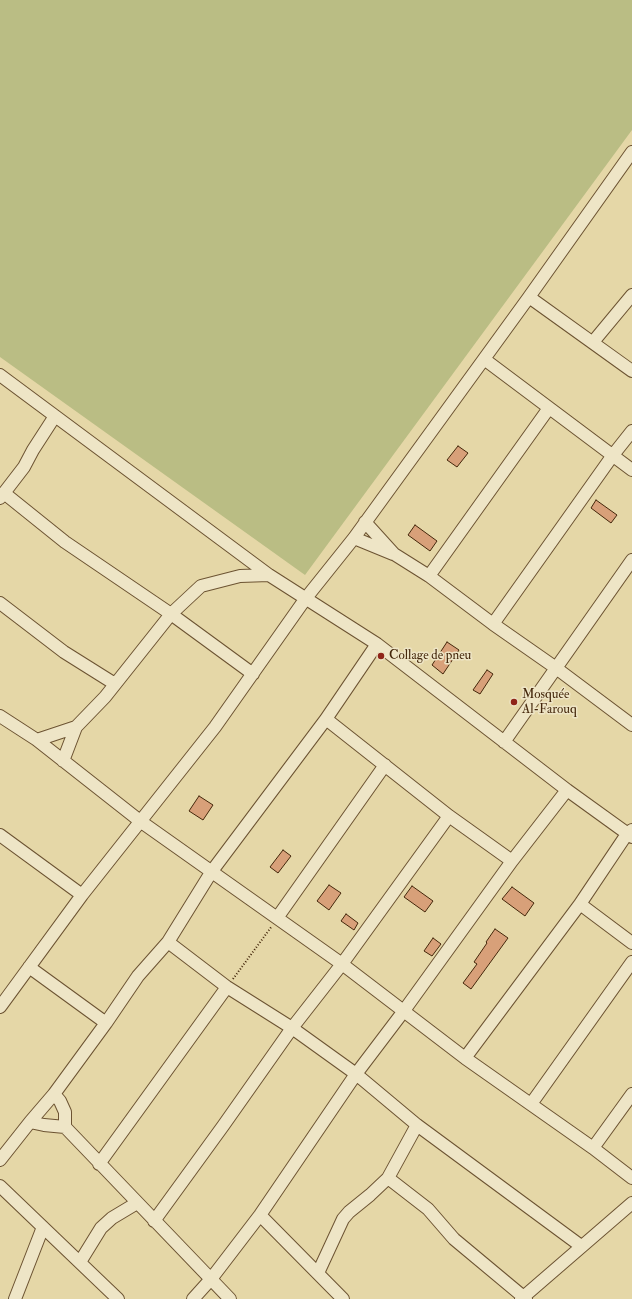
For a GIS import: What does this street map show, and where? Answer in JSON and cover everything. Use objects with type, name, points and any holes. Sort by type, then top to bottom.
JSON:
[{"type":"street","points":[[0,1007],[82,895],[215,727],[306,598],[354,538],[632,152]]},
{"type":"street","points":[[593,342],[632,295]]},
{"type":"street","points":[[529,297],[632,371]]},
{"type":"street","points":[[484,359],[632,470]]},
{"type":"street","points":[[0,375],[269,576],[377,644],[567,790],[630,834],[580,904],[465,1058]]},
{"type":"street","points":[[429,576],[549,408]]},
{"type":"street","points":[[55,416],[24,467],[2,495],[65,542],[171,614],[253,674]]},
{"type":"street","points":[[493,624],[612,455],[632,431]]},
{"type":"street","points":[[365,522],[394,554],[429,576],[632,725]]},
{"type":"street","points":[[354,538],[394,554]]},
{"type":"street","points":[[504,742],[632,560]]},
{"type":"street","points":[[63,761],[76,727],[96,707],[171,614],[201,586],[240,576],[269,576]]},
{"type":"street","points":[[0,603],[64,652],[115,684]]},
{"type":"street","points":[[0,1160],[54,1094],[138,976],[168,942],[212,871],[326,719],[377,644]]},
{"type":"street","points":[[0,716],[37,740],[140,821],[342,964],[465,1058],[593,1148],[632,1178]]},
{"type":"street","points":[[326,719],[449,816],[512,861]]},
{"type":"street","points":[[37,740],[76,727]]},
{"type":"street","points":[[277,918],[384,765]]},
{"type":"street","points":[[193,1299],[211,1279],[260,1215],[356,1074],[403,1012],[512,861],[567,790]]},
{"type":"street","points":[[154,1221],[292,1028],[342,964],[449,816]]},
{"type":"street","points":[[0,835],[82,895]]},
{"type":"street","points":[[580,904],[632,943]]},
{"type":"street","points":[[168,942],[228,987],[292,1028],[356,1074],[417,1125],[581,1246]]},
{"type":"street","points":[[530,1104],[632,962]]},
{"type":"street","points":[[29,967],[106,1023]]},
{"type":"street","points":[[99,1164],[228,987]]},
{"type":"street","points":[[54,1094],[60,1101],[65,1112],[65,1127]]},
{"type":"street","points":[[593,1148],[632,1094]]},
{"type":"street","points":[[30,1122],[65,1127],[137,1204],[230,1299]]},
{"type":"street","points":[[318,1273],[343,1219],[388,1178],[417,1125]]},
{"type":"street","points":[[388,1178],[428,1209],[454,1239],[523,1298],[632,1203]]},
{"type":"street","points":[[0,1186],[118,1299]]},
{"type":"street","points":[[80,1262],[101,1228],[112,1218],[137,1204]]},
{"type":"street","points":[[260,1215],[343,1299]]},
{"type":"street","points":[[16,1299],[43,1227]]},
{"type":"path","points":[[228,987],[277,918]]},
{"type":"green space","points":[[0,0],[632,0],[632,130],[305,575],[0,357]]},
{"type":"building","points":[[458,446],[468,453],[457,467],[447,460]]},
{"type":"building","points":[[596,500],[617,515],[611,523],[591,508]]},
{"type":"building","points":[[415,525],[437,541],[430,551],[408,535]]},
{"type":"building","points":[[447,642],[459,650],[443,674],[432,665]]},
{"type":"building","points":[[487,670],[493,674],[480,694],[473,690]]},
{"type":"building","points":[[199,796],[213,805],[203,820],[189,811]]},
{"type":"building","points":[[283,850],[291,856],[278,873],[270,867]]},
{"type":"building","points":[[329,885],[341,893],[329,910],[317,901]]},
{"type":"building","points":[[412,886],[433,901],[425,912],[404,897]]},
{"type":"building","points":[[512,887],[534,903],[525,916],[502,899]]},
{"type":"building","points":[[346,914],[358,923],[354,930],[341,921]]},
{"type":"building","points":[[495,929],[508,938],[471,989],[463,983],[477,964],[474,962]]},
{"type":"building","points":[[433,938],[441,944],[432,956],[424,951]]},
{"type":"place","name":"Collage de pneu","points":[[381,656]]},
{"type":"place","name":"Mosquée Al-Farouq","points":[[514,702]]}]
